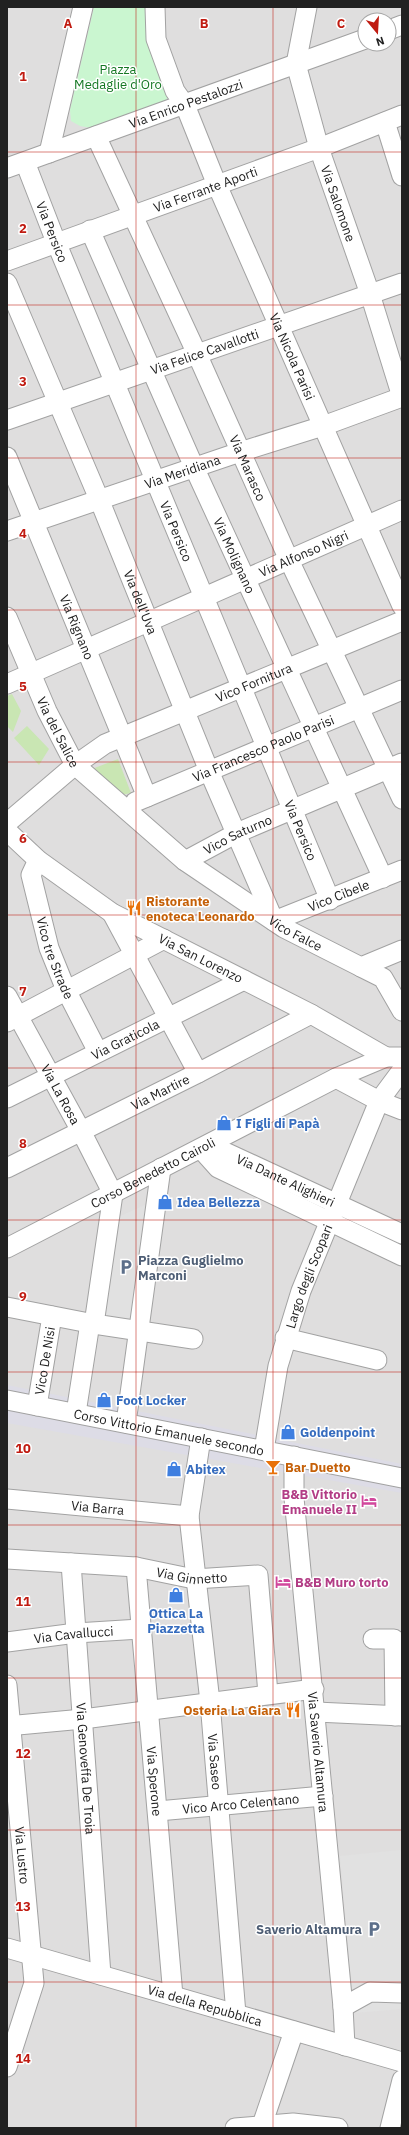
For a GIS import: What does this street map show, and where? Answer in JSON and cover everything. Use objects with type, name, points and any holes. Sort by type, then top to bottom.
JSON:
[{"type":"street","points":[[49,153],[82,7]]},
{"type":"street","points":[[155,7],[156,39],[175,91],[185,105]]},
{"type":"street","name":"Via Salomone","points":[[307,7],[296,64],[319,148],[370,294],[402,397]]},
{"type":"street","name":"Via Enrico Pestalozzi","points":[[7,168],[357,42]]},
{"type":"street","name":"Via Nicola Parisi","points":[[185,105],[217,185],[402,606]]},
{"type":"street","points":[[393,119],[402,176]]},
{"type":"street","name":"Via Ferrante Aporti","points":[[7,261],[319,148],[393,119]]},
{"type":"street","name":"Via Marasco","points":[[96,136],[197,354],[240,452],[331,650],[359,708],[395,766],[402,799]]},
{"type":"street","name":"Via Persico","points":[[25,162],[56,242],[157,480],[330,900]]},
{"type":"street","name":"Via Molignano","points":[[90,230],[194,467],[383,878]]},
{"type":"street","name":"Via dell'Uva","points":[[7,283],[99,499],[209,771],[238,833],[274,921]]},
{"type":"street","name":"Via Felice Cavallotti","points":[[7,420],[402,283]]},
{"type":"street","name":"Via Meridiana","points":[[7,531],[194,467],[323,426],[402,397]]},
{"type":"street","name":"Via Rignano","points":[[7,457],[147,797]]},
{"type":"street","name":"Via Alfonso Nigri","points":[[7,684],[402,510]]},
{"type":"street","name":"Via del Salice","points":[[7,618],[47,711],[75,765],[125,807]]},
{"type":"street","name":"Vico Fornitura","points":[[7,823],[75,765],[105,744],[402,621]]},
{"type":"street","name":"Via Francesco Paolo Parisi","points":[[125,807],[402,690]]},
{"type":"street","name":"Vico Saturno","points":[[185,861],[238,833],[395,766]]},
{"type":"street","name":"Vico Falce","points":[[125,807],[185,861],[284,928],[383,978],[402,1011]]},
{"type":"street","name":"Via San Lorenzo","points":[[7,831],[38,860],[112,913],[394,1057]]},
{"type":"street","name":"Vico tre Strade","points":[[38,860],[30,875],[49,948],[66,990],[98,1052]]},
{"type":"street","name":"Vico Cibele","points":[[274,921],[330,900],[402,870]]},
{"type":"street","points":[[112,913],[170,1018],[198,1073]]},
{"type":"street","points":[[12,1020],[164,939]]},
{"type":"street","points":[[361,967],[402,950]]},
{"type":"street","name":"Via Graticola","points":[[7,1098],[52,1077],[98,1052],[170,1018],[244,980]]},
{"type":"street","name":"Via La Rosa","points":[[7,996],[12,1020],[52,1077],[113,1194]]},
{"type":"street","name":"Via Martire","points":[[7,1168],[198,1073],[312,1014]]},
{"type":"street","name":"Corso Benedetto Cairoli","points":[[7,1248],[336,1078],[394,1057]]},
{"type":"street","name":"Largo degli Scopari","points":[[264,1450],[278,1366],[285,1338],[301,1291],[379,1100],[402,1070]]},
{"type":"street","points":[[336,1078],[402,1110]]},
{"type":"street","name":"Via Dante Alighieri","points":[[201,1148],[218,1168],[334,1213],[402,1234]]},
{"type":"street","points":[[126,1423],[140,1331],[161,1168]]},
{"type":"street","points":[[76,1413],[113,1194]]},
{"type":"street","name":"Via Dante Alighieri","points":[[334,1213],[402,1256]]},
{"type":"street","points":[[7,1307],[92,1324],[192,1339]]},
{"type":"street","name":"Vico De Nisi","points":[[37,1406],[52,1316]]},
{"type":"street","points":[[285,1338],[377,1360]]},
{"type":"street","name":"Corso Vittorio Emanuele secondo","points":[[7,1400],[402,1478]]},
{"type":"street","name":"Via Saseo","points":[[201,1438],[189,1516],[194,1579],[210,1702],[236,2014]]},
{"type":"street","name":"Via Saverio Altamura","points":[[294,1456],[294,1498],[314,1689],[343,2007],[345,2046]]},
{"type":"street","name":"Via Barra","points":[[7,1500],[189,1516]]},
{"type":"street","name":"Via Ginnetto","points":[[7,1559],[136,1567],[194,1579],[258,1575],[268,1694]]},
{"type":"street","name":"Via Genoveffa De Troia","points":[[71,1563],[101,1975]]},
{"type":"street","name":"Via Sperone","points":[[136,1567],[140,1629],[158,1811],[173,1996]]},
{"type":"street","name":"Via Cavallucci","points":[[7,1642],[76,1633],[140,1629]]},
{"type":"street","points":[[316,1712],[398,1716],[394,1640],[373,1639]]},
{"type":"street","name":"Via Lustro","points":[[7,1685],[9,1726],[34,1983],[7,2067]]},
{"type":"street","points":[[9,1726],[83,1719],[314,1689]]},
{"type":"street","name":"Vico Arco Celentano","points":[[158,1811],[323,1796]]},
{"type":"street","name":"Via della Repubblica","points":[[7,1948],[402,2062]]},
{"type":"street","points":[[343,2007],[370,1992],[402,1993]]},
{"type":"street","points":[[262,2125],[294,2031]]},
{"type":"street","points":[[390,2128],[402,2080]]},
{"type":"street","points":[[235,2128],[293,2123],[338,2128]]},
{"type":"shaded area","points":[[7,7],[402,7],[402,2128],[7,2128]]},
{"type":"shaded area","name":"Piazza Guglielmo Marconi","points":[[149,1203],[134,1322],[103,1317],[118,1217]]},
{"type":"shaded area","points":[[7,1385],[402,1464],[402,1493],[7,1423]]},
{"type":"shaded area","name":"Saverio Altamura","points":[[400,1850],[402,1855],[402,2009],[354,2013],[340,1856]]},
{"type":"green space","name":"Piazza Medaglie d'Oro","points":[[94,7],[145,7],[148,41],[167,93],[167,99],[162,103],[91,128],[80,126],[71,121],[70,110]]},
{"type":"green space","points":[[12,694],[21,711],[13,732],[7,726],[7,696]]},
{"type":"green space","points":[[27,726],[49,749],[39,765],[14,738]]},
{"type":"green space","points":[[118,759],[131,793],[122,795],[92,769]]},
{"type":"place","name":"Ristorante enoteca Leonardo","points":[[134,908]]},
{"type":"place","name":"I Figli di Papà","points":[[224,1123]]},
{"type":"place","name":"Idea Bellezza","points":[[165,1202]]},
{"type":"place","name":"Piazza Guglielmo Marconi","points":[[126,1267]]},
{"type":"place","name":"Foot Locker","points":[[104,1400]]},
{"type":"place","name":"Goldenpoint","points":[[288,1432]]},
{"type":"place","name":"Bar Duetto","points":[[273,1467]]},
{"type":"place","name":"Abitex","points":[[174,1469]]},
{"type":"place","name":"B&B Vittorio Emanuele II","points":[[369,1501]]},
{"type":"place","name":"B&B Muro torto","points":[[283,1582]]},
{"type":"place","name":"Ottica La Piazzetta","points":[[176,1595]]},
{"type":"place","name":"Osteria La Giara","points":[[293,1710]]},
{"type":"place","name":"Saverio Altamura","points":[[374,1929]]}]
